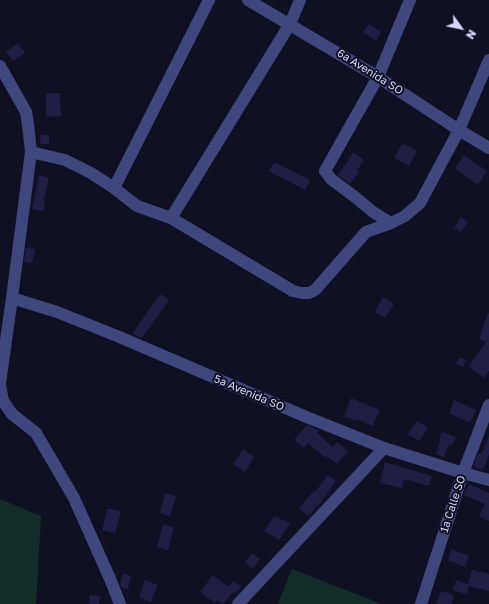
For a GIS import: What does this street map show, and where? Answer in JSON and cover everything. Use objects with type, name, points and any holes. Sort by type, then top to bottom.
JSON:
[{"type":"street","points":[[114,188],[209,0]]},
{"type":"street","name":"6a Avenida SO","points":[[248,0],[378,77],[489,148]]},
{"type":"street","points":[[171,218],[290,24],[300,0]]},
{"type":"street","points":[[391,223],[373,212],[331,180],[326,171],[378,77],[410,0]]},
{"type":"street","points":[[31,152],[65,160],[91,173],[114,188],[137,206],[171,218],[293,291],[309,293],[315,290],[366,232],[405,216],[420,203],[460,130],[489,60]]},
{"type":"street","points":[[0,66],[26,112],[31,152],[0,384],[3,401],[12,414],[36,433],[74,498],[120,604]]},
{"type":"street","name":"5a Avenida SO","points":[[12,298],[57,312],[117,336],[304,416],[384,448],[489,480]]},
{"type":"street","name":"1a Calle SO","points":[[421,604],[463,473],[489,405]]},
{"type":"street","points":[[238,604],[384,448]]},
{"type":"green space","points":[[0,499],[41,516],[36,604],[0,604]]},
{"type":"green space","points":[[292,569],[382,604],[278,604]]},
{"type":"building","points":[[369,24],[381,32],[376,41],[363,32]]},
{"type":"building","points":[[18,43],[25,53],[13,61],[6,52]]},
{"type":"building","points":[[60,93],[61,116],[46,117],[46,94]]},
{"type":"building","points":[[41,135],[49,135],[49,144],[40,144]]},
{"type":"building","points":[[402,143],[417,151],[409,166],[394,158]]},
{"type":"building","points":[[353,152],[364,160],[357,170],[359,172],[350,184],[338,175]]},
{"type":"building","points":[[464,155],[487,171],[478,185],[455,169]]},
{"type":"building","points":[[274,162],[310,180],[305,190],[269,171]]},
{"type":"building","points":[[39,175],[49,178],[43,211],[32,209]]},
{"type":"building","points":[[461,217],[468,222],[461,232],[454,228]]},
{"type":"building","points":[[26,248],[35,249],[32,263],[24,262]]},
{"type":"building","points":[[160,294],[169,300],[142,338],[132,334]]},
{"type":"building","points":[[383,297],[394,304],[385,318],[375,312]]},
{"type":"building","points":[[488,313],[489,371],[484,378],[469,366],[486,342],[479,339]]},
{"type":"building","points":[[459,357],[466,360],[463,367],[456,364]]},
{"type":"building","points":[[351,398],[380,410],[372,426],[357,419],[356,421],[344,416]]},
{"type":"building","points":[[454,400],[476,410],[470,423],[449,413]]},
{"type":"building","points":[[417,421],[428,428],[419,441],[408,434]]},
{"type":"building","points":[[307,425],[319,431],[317,433],[333,447],[337,442],[348,451],[337,464],[327,456],[326,458],[308,443],[304,448],[294,440]]},
{"type":"building","points":[[442,432],[456,437],[452,446],[449,444],[444,457],[436,454]]},
{"type":"building","points":[[489,436],[489,454],[483,470],[474,466],[478,454],[481,454]]},
{"type":"building","points":[[243,449],[254,457],[245,472],[233,464]]},
{"type":"building","points":[[385,462],[432,476],[429,486],[404,479],[402,488],[380,483]]},
{"type":"building","points":[[328,475],[336,481],[323,500],[308,516],[299,508],[314,491],[315,492]]},
{"type":"building","points":[[469,484],[489,493],[489,521],[479,516],[485,504],[464,495]]},
{"type":"building","points":[[165,493],[176,496],[170,516],[160,513]]},
{"type":"building","points":[[108,508],[121,511],[115,533],[102,530]]},
{"type":"building","points":[[274,516],[290,523],[279,540],[264,531]]},
{"type":"building","points":[[163,524],[174,527],[168,550],[157,547]]},
{"type":"building","points":[[452,549],[469,556],[465,567],[448,560]]},
{"type":"building","points":[[252,553],[260,559],[253,569],[245,562]]},
{"type":"building","points":[[472,570],[489,574],[489,591],[469,586],[466,594],[453,590],[456,580],[468,584]]},
{"type":"building","points":[[123,574],[131,576],[128,589],[122,588],[120,585]]},
{"type":"building","points":[[213,575],[228,587],[233,581],[241,586],[235,593],[233,592],[223,604],[217,600],[215,603],[200,592]]},
{"type":"building","points":[[145,580],[158,585],[151,602],[139,597]]},
{"type":"building","points":[[441,591],[454,595],[451,604],[436,604]]},
{"type":"building","points":[[90,595],[100,596],[99,604],[89,604]]}]
